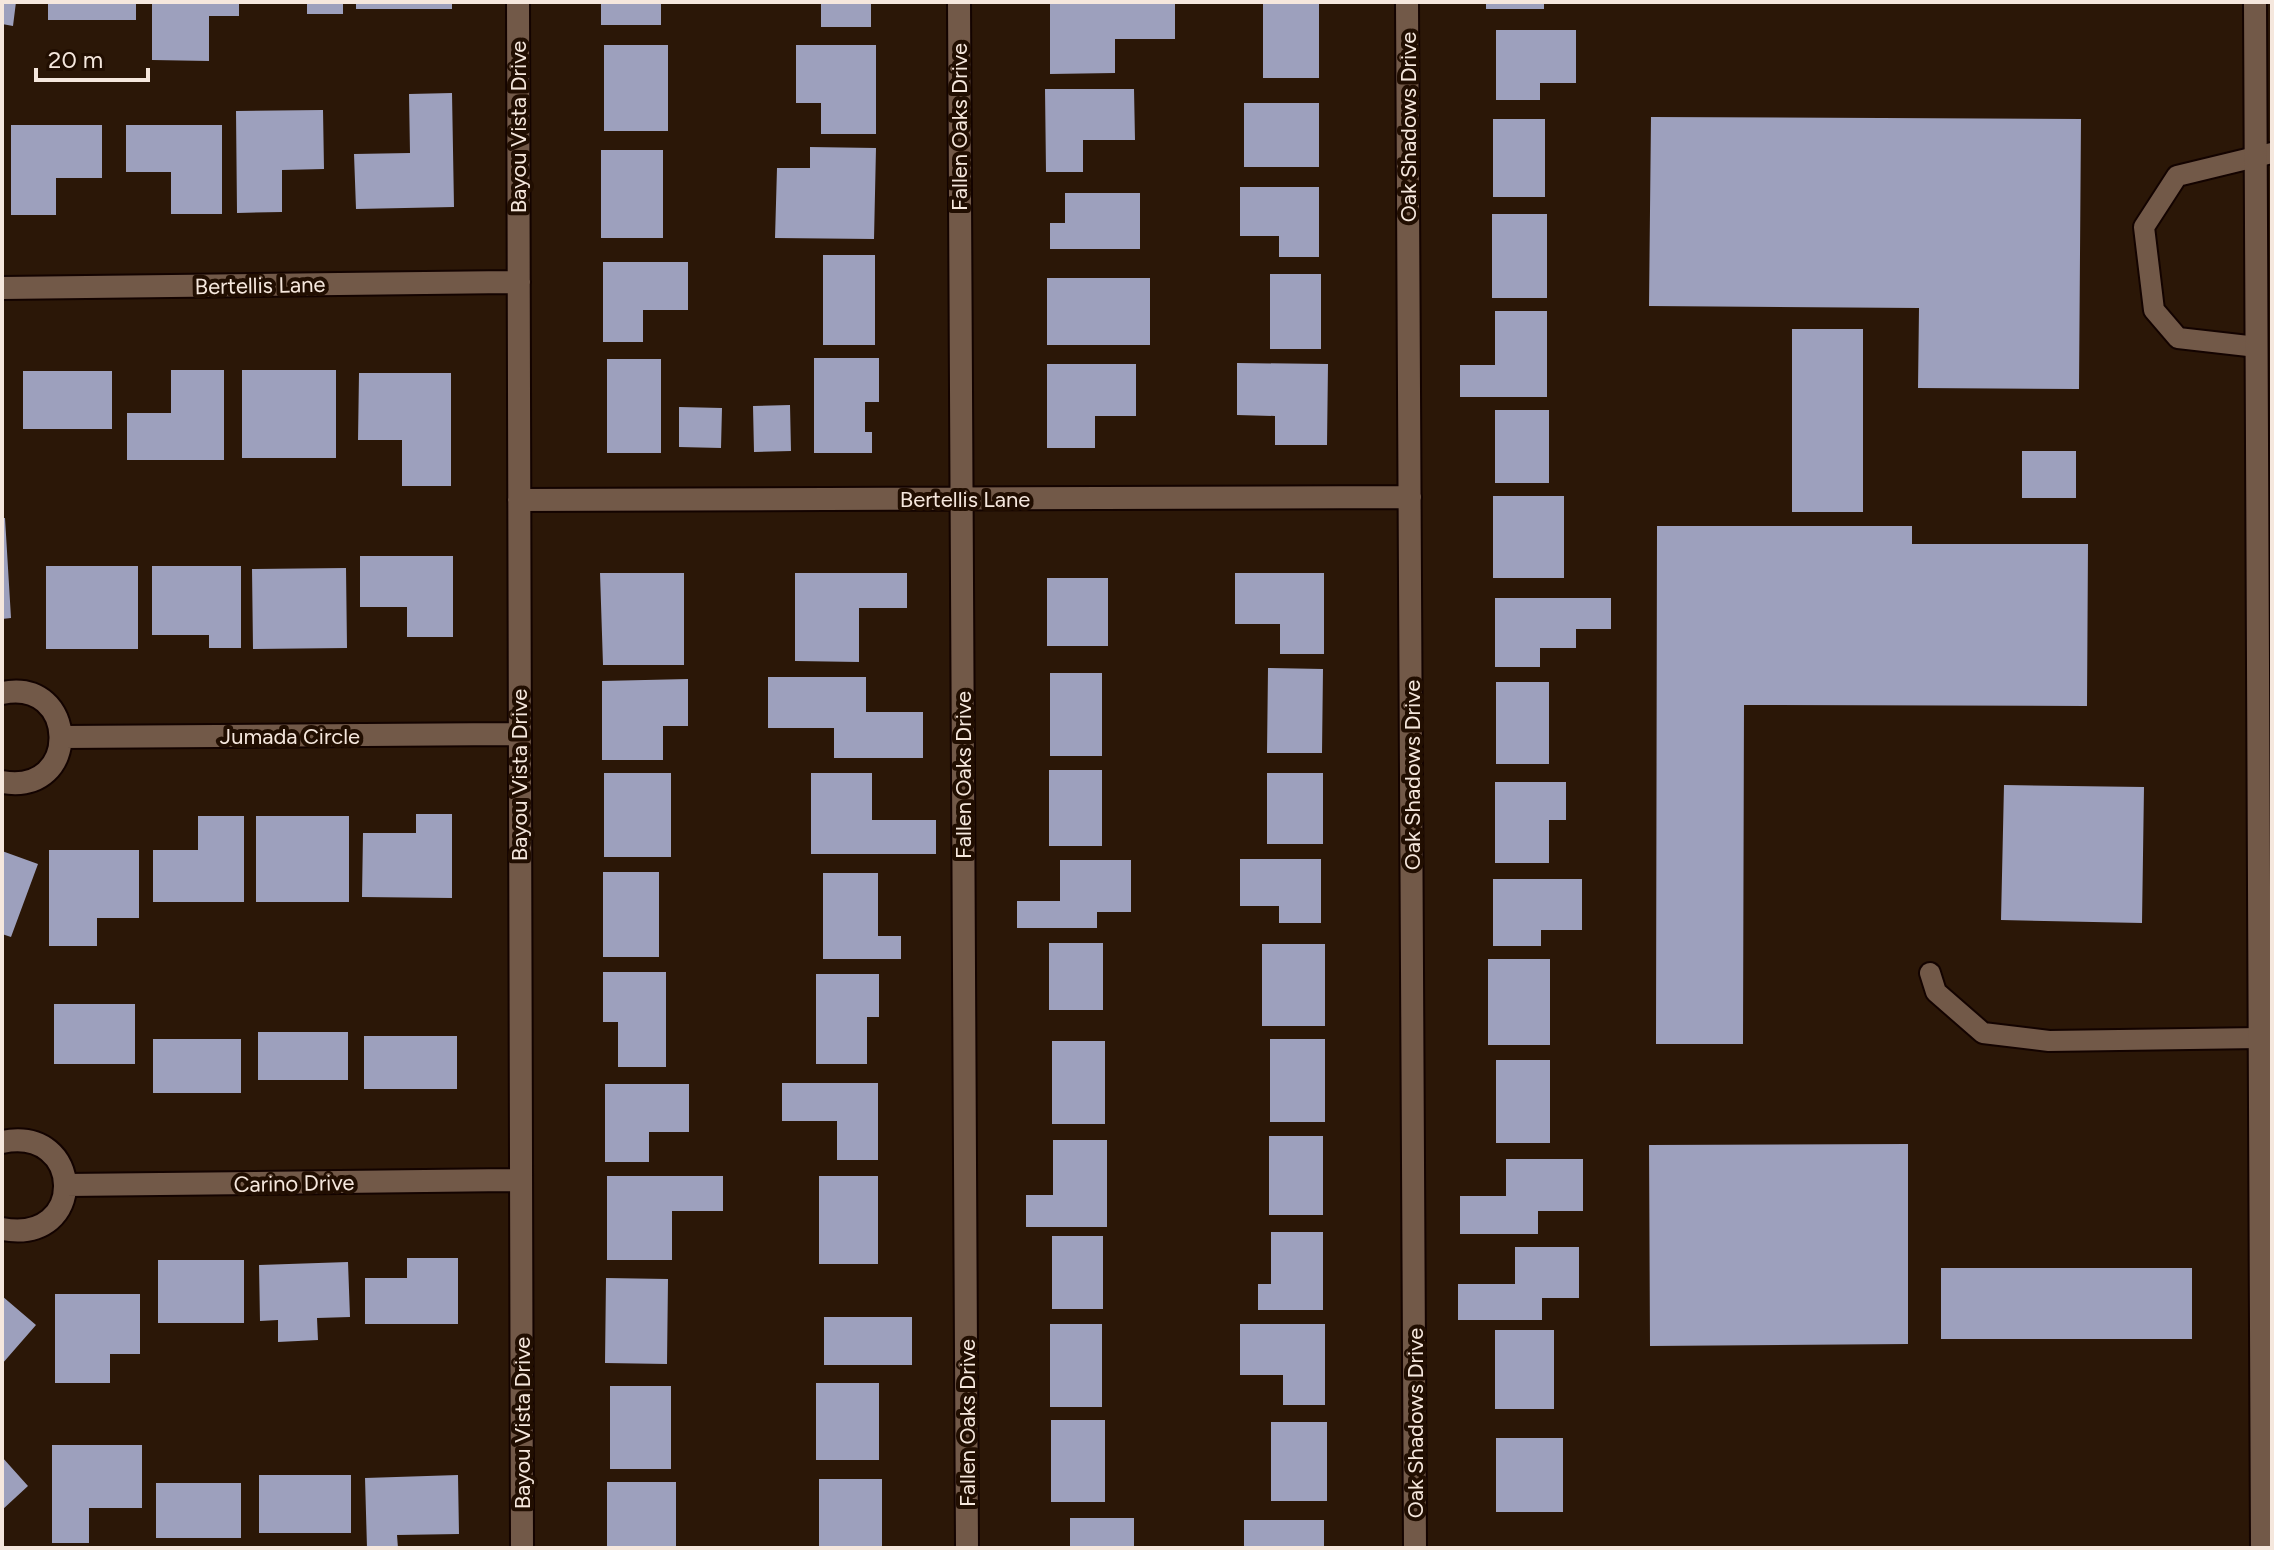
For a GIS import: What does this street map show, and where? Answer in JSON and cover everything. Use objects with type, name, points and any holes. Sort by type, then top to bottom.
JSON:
[{"type":"street","name":"Bayou Vista Drive","points":[[518,2],[522,1548]]},
{"type":"street","name":"Fallen Oaks Drive","points":[[959,2],[967,1548]]},
{"type":"street","name":"Oak Shadows Drive","points":[[1407,2],[1415,1548]]},
{"type":"street","points":[[2255,2],[2264,154],[2257,347],[2262,1548]]},
{"type":"street","name":"Bertellis Lane","points":[[2,288],[519,282]]},
{"type":"street","name":"Bertellis Lane","points":[[519,500],[1410,497]]},
{"type":"street","points":[[2,693],[15,690],[33,694],[48,704],[58,719],[62,737],[59,755],[49,770],[33,781],[16,784],[2,782]]},
{"type":"street","name":"Jumada Circle","points":[[62,737],[519,734]]},
{"type":"street","points":[[2,1142],[19,1139],[37,1142],[52,1152],[62,1168],[66,1185],[63,1203],[53,1219],[38,1229],[20,1233],[2,1229]]},
{"type":"street","name":"Carino Drive","points":[[66,1185],[521,1180]]},
{"type":"lane","points":[[2257,347],[2178,338],[2154,310],[2144,227],[2177,176],[2264,154]]},
{"type":"lane","points":[[1930,973],[1936,992],[1983,1033],[2049,1041],[2260,1038]]},
{"type":"building","points":[[2,2],[16,2],[13,26],[2,24]]},
{"type":"building","points":[[48,2],[136,2],[136,20],[48,20]]},
{"type":"building","points":[[152,2],[239,2],[239,16],[209,16],[209,61],[152,60]]},
{"type":"building","points":[[307,2],[343,2],[343,14],[307,14]]},
{"type":"building","points":[[356,2],[452,2],[452,9],[356,9]]},
{"type":"building","points":[[601,2],[661,2],[661,25],[601,25]]},
{"type":"building","points":[[821,2],[871,2],[871,27],[821,27]]},
{"type":"building","points":[[1050,2],[1175,2],[1175,39],[1115,39],[1115,73],[1050,74]]},
{"type":"building","points":[[1263,2],[1319,2],[1319,78],[1263,78]]},
{"type":"building","points":[[1486,2],[1544,2],[1544,9],[1486,9]]},
{"type":"building","points":[[1496,30],[1576,30],[1576,83],[1540,83],[1540,100],[1496,100]]},
{"type":"building","points":[[604,45],[668,45],[668,131],[604,131]]},
{"type":"building","points":[[796,45],[876,45],[876,134],[821,134],[821,103],[796,103]]},
{"type":"building","points":[[1045,89],[1134,89],[1135,140],[1083,140],[1083,172],[1046,172]]},
{"type":"building","points":[[452,93],[454,207],[356,209],[354,154],[410,153],[409,94]]},
{"type":"building","points":[[1244,103],[1319,103],[1319,167],[1244,167]]},
{"type":"building","points":[[323,110],[324,169],[282,170],[282,212],[237,213],[236,111]]},
{"type":"building","points":[[1651,117],[2081,119],[2079,389],[1918,388],[1919,308],[1649,306]]},
{"type":"building","points":[[1493,119],[1545,119],[1545,197],[1493,197]]},
{"type":"building","points":[[11,125],[102,125],[102,178],[56,178],[56,215],[11,215]]},
{"type":"building","points":[[126,125],[222,125],[222,214],[171,214],[171,172],[126,172]]},
{"type":"building","points":[[810,147],[876,148],[874,239],[775,238],[777,168],[810,168]]},
{"type":"building","points":[[601,150],[663,150],[663,238],[601,238]]},
{"type":"building","points":[[1240,187],[1319,187],[1319,257],[1279,257],[1279,236],[1240,236]]},
{"type":"building","points":[[1065,193],[1140,193],[1140,249],[1050,249],[1050,223],[1065,223]]},
{"type":"building","points":[[1492,214],[1547,214],[1547,298],[1492,298]]},
{"type":"building","points":[[823,255],[875,255],[875,345],[823,345]]},
{"type":"building","points":[[603,262],[688,262],[688,310],[643,310],[643,342],[603,342]]},
{"type":"building","points":[[1270,274],[1321,274],[1321,349],[1270,349]]},
{"type":"building","points":[[1047,278],[1150,278],[1150,345],[1047,345]]},
{"type":"building","points":[[1495,311],[1547,311],[1547,397],[1460,397],[1460,365],[1495,365]]},
{"type":"building","points":[[1792,329],[1863,329],[1863,512],[1792,512]]},
{"type":"building","points":[[814,358],[879,358],[879,402],[865,402],[865,432],[872,432],[872,453],[814,453]]},
{"type":"building","points":[[607,359],[661,359],[661,453],[607,453]]},
{"type":"building","points":[[1237,363],[1328,364],[1327,445],[1275,445],[1275,416],[1237,415]]},
{"type":"building","points":[[1047,364],[1136,364],[1136,416],[1095,416],[1095,448],[1047,448]]},
{"type":"building","points":[[171,370],[224,370],[224,460],[127,460],[127,413],[171,413]]},
{"type":"building","points":[[242,370],[336,370],[336,458],[242,458]]},
{"type":"building","points":[[23,371],[112,371],[112,429],[23,429]]},
{"type":"building","points":[[359,373],[451,373],[451,486],[402,486],[402,440],[358,440]]},
{"type":"building","points":[[790,405],[791,451],[754,452],[753,406]]},
{"type":"building","points":[[679,407],[722,408],[721,448],[679,447]]},
{"type":"building","points":[[1495,410],[1549,410],[1549,483],[1495,483]]},
{"type":"building","points":[[2022,451],[2076,451],[2076,498],[2022,498]]},
{"type":"building","points":[[1493,496],[1564,496],[1564,578],[1493,578]]},
{"type":"building","points":[[2,518],[5,518],[11,618],[2,619]]},
{"type":"building","points":[[1657,526],[1912,526],[1912,544],[2088,544],[2087,706],[1744,705],[1743,1044],[1656,1044]]},
{"type":"building","points":[[360,556],[453,556],[453,637],[407,637],[407,607],[360,607]]},
{"type":"building","points":[[46,566],[138,566],[138,649],[46,649]]},
{"type":"building","points":[[152,566],[241,566],[241,648],[209,648],[209,635],[152,635]]},
{"type":"building","points":[[346,568],[347,648],[253,649],[252,569]]},
{"type":"building","points":[[600,573],[684,573],[684,665],[603,665]]},
{"type":"building","points":[[795,573],[907,573],[907,608],[859,608],[859,662],[795,661]]},
{"type":"building","points":[[1235,573],[1324,573],[1324,654],[1280,654],[1280,624],[1235,624]]},
{"type":"building","points":[[1047,578],[1108,578],[1108,646],[1047,646]]},
{"type":"building","points":[[1495,598],[1611,598],[1611,629],[1576,629],[1576,648],[1540,648],[1540,667],[1495,667]]},
{"type":"building","points":[[1268,668],[1323,669],[1322,753],[1267,753]]},
{"type":"building","points":[[1050,673],[1102,673],[1102,756],[1050,756]]},
{"type":"building","points":[[768,677],[866,677],[866,712],[923,712],[923,758],[834,758],[834,728],[768,728]]},
{"type":"building","points":[[688,679],[688,726],[663,726],[663,760],[602,760],[602,681]]},
{"type":"building","points":[[1496,682],[1549,682],[1549,764],[1496,764]]},
{"type":"building","points":[[1049,770],[1102,770],[1102,846],[1049,846]]},
{"type":"building","points":[[604,773],[671,773],[671,857],[604,857]]},
{"type":"building","points":[[811,773],[872,773],[872,820],[936,820],[936,854],[811,854]]},
{"type":"building","points":[[1267,773],[1323,773],[1323,844],[1267,844]]},
{"type":"building","points":[[1495,782],[1566,782],[1566,820],[1549,820],[1549,863],[1495,863]]},
{"type":"building","points":[[2004,785],[2144,787],[2142,923],[2001,920]]},
{"type":"building","points":[[416,814],[452,814],[452,898],[362,897],[363,833],[416,833]]},
{"type":"building","points":[[198,816],[244,816],[244,902],[153,902],[153,850],[198,850]]},
{"type":"building","points":[[256,816],[349,816],[349,902],[256,902]]},
{"type":"building","points":[[49,850],[139,850],[139,918],[97,918],[97,946],[49,946]]},
{"type":"building","points":[[2,851],[38,864],[11,937],[2,934]]},
{"type":"building","points":[[1240,859],[1321,859],[1321,923],[1279,923],[1279,906],[1240,906]]},
{"type":"building","points":[[1060,860],[1131,860],[1131,912],[1097,912],[1097,928],[1017,928],[1017,901],[1060,901]]},
{"type":"building","points":[[603,872],[659,872],[659,957],[603,957]]},
{"type":"building","points":[[823,873],[878,873],[878,936],[901,936],[901,959],[823,959]]},
{"type":"building","points":[[1493,879],[1582,879],[1582,930],[1541,930],[1541,946],[1493,946]]},
{"type":"building","points":[[1049,943],[1103,943],[1103,1010],[1049,1010]]},
{"type":"building","points":[[1262,944],[1325,944],[1325,1026],[1262,1026]]},
{"type":"building","points":[[1488,959],[1550,959],[1550,1045],[1488,1045]]},
{"type":"building","points":[[603,972],[666,972],[666,1067],[618,1067],[618,1022],[603,1022]]},
{"type":"building","points":[[816,974],[879,974],[879,1017],[867,1017],[867,1064],[816,1064]]},
{"type":"building","points":[[54,1004],[135,1004],[135,1064],[54,1064]]},
{"type":"building","points":[[258,1032],[348,1032],[348,1080],[258,1080]]},
{"type":"building","points":[[364,1036],[457,1036],[457,1089],[364,1089]]},
{"type":"building","points":[[153,1039],[241,1039],[241,1093],[153,1093]]},
{"type":"building","points":[[1270,1039],[1325,1039],[1325,1122],[1270,1122]]},
{"type":"building","points":[[1052,1041],[1105,1041],[1105,1124],[1052,1124]]},
{"type":"building","points":[[1496,1060],[1550,1060],[1550,1143],[1496,1143]]},
{"type":"building","points":[[782,1083],[878,1083],[878,1160],[837,1160],[837,1121],[782,1121]]},
{"type":"building","points":[[605,1084],[689,1084],[689,1132],[649,1132],[649,1162],[605,1162]]},
{"type":"building","points":[[1269,1136],[1323,1136],[1323,1215],[1269,1215]]},
{"type":"building","points":[[1053,1140],[1107,1140],[1107,1227],[1026,1227],[1026,1195],[1053,1195]]},
{"type":"building","points":[[1908,1144],[1908,1344],[1650,1346],[1649,1145]]},
{"type":"building","points":[[1506,1159],[1583,1159],[1583,1211],[1538,1211],[1538,1234],[1460,1234],[1460,1196],[1506,1196]]},
{"type":"building","points":[[607,1176],[723,1176],[723,1211],[672,1211],[672,1260],[607,1260]]},
{"type":"building","points":[[819,1176],[878,1176],[878,1264],[819,1264]]},
{"type":"building","points":[[1271,1232],[1323,1232],[1323,1310],[1258,1310],[1258,1284],[1271,1284]]},
{"type":"building","points":[[1052,1236],[1103,1236],[1103,1309],[1052,1309]]},
{"type":"building","points":[[1515,1247],[1579,1247],[1579,1298],[1542,1298],[1542,1320],[1458,1320],[1458,1284],[1515,1284]]},
{"type":"building","points":[[407,1258],[458,1258],[458,1324],[365,1324],[365,1278],[407,1278]]},
{"type":"building","points":[[158,1260],[244,1260],[244,1323],[158,1323]]},
{"type":"building","points":[[348,1262],[350,1317],[317,1318],[318,1340],[278,1342],[278,1320],[260,1321],[259,1265]]},
{"type":"building","points":[[1941,1268],[2192,1268],[2192,1339],[1941,1339]]},
{"type":"building","points":[[606,1278],[668,1279],[667,1364],[605,1363]]},
{"type":"building","points":[[55,1294],[140,1294],[140,1354],[110,1354],[110,1383],[55,1383]]},
{"type":"building","points":[[2,1296],[36,1325],[2,1364]]},
{"type":"building","points":[[824,1317],[912,1317],[912,1365],[824,1365]]},
{"type":"building","points":[[1050,1324],[1102,1324],[1102,1407],[1050,1407]]},
{"type":"building","points":[[1240,1324],[1325,1324],[1325,1405],[1283,1405],[1283,1375],[1240,1375]]},
{"type":"building","points":[[1495,1330],[1554,1330],[1554,1409],[1495,1409]]},
{"type":"building","points":[[816,1383],[879,1383],[879,1460],[816,1460]]},
{"type":"building","points":[[610,1386],[671,1386],[671,1469],[610,1469]]},
{"type":"building","points":[[1051,1420],[1105,1420],[1105,1502],[1051,1502]]},
{"type":"building","points":[[1271,1422],[1327,1422],[1327,1501],[1271,1501]]},
{"type":"building","points":[[1496,1438],[1563,1438],[1563,1512],[1496,1512]]},
{"type":"building","points":[[52,1445],[142,1445],[142,1508],[89,1508],[89,1543],[52,1543]]},
{"type":"building","points":[[2,1457],[28,1486],[2,1510]]},
{"type":"building","points":[[259,1475],[351,1475],[351,1533],[259,1533]]},
{"type":"building","points":[[458,1475],[459,1534],[397,1535],[398,1548],[367,1548],[365,1478]]},
{"type":"building","points":[[819,1479],[882,1479],[882,1548],[819,1548]]},
{"type":"building","points":[[607,1482],[676,1482],[676,1548],[607,1548]]},
{"type":"building","points":[[156,1483],[241,1483],[241,1538],[156,1538]]},
{"type":"building","points":[[1070,1518],[1134,1518],[1134,1548],[1070,1548]]},
{"type":"building","points":[[1244,1520],[1324,1520],[1324,1548],[1244,1548]]}]
